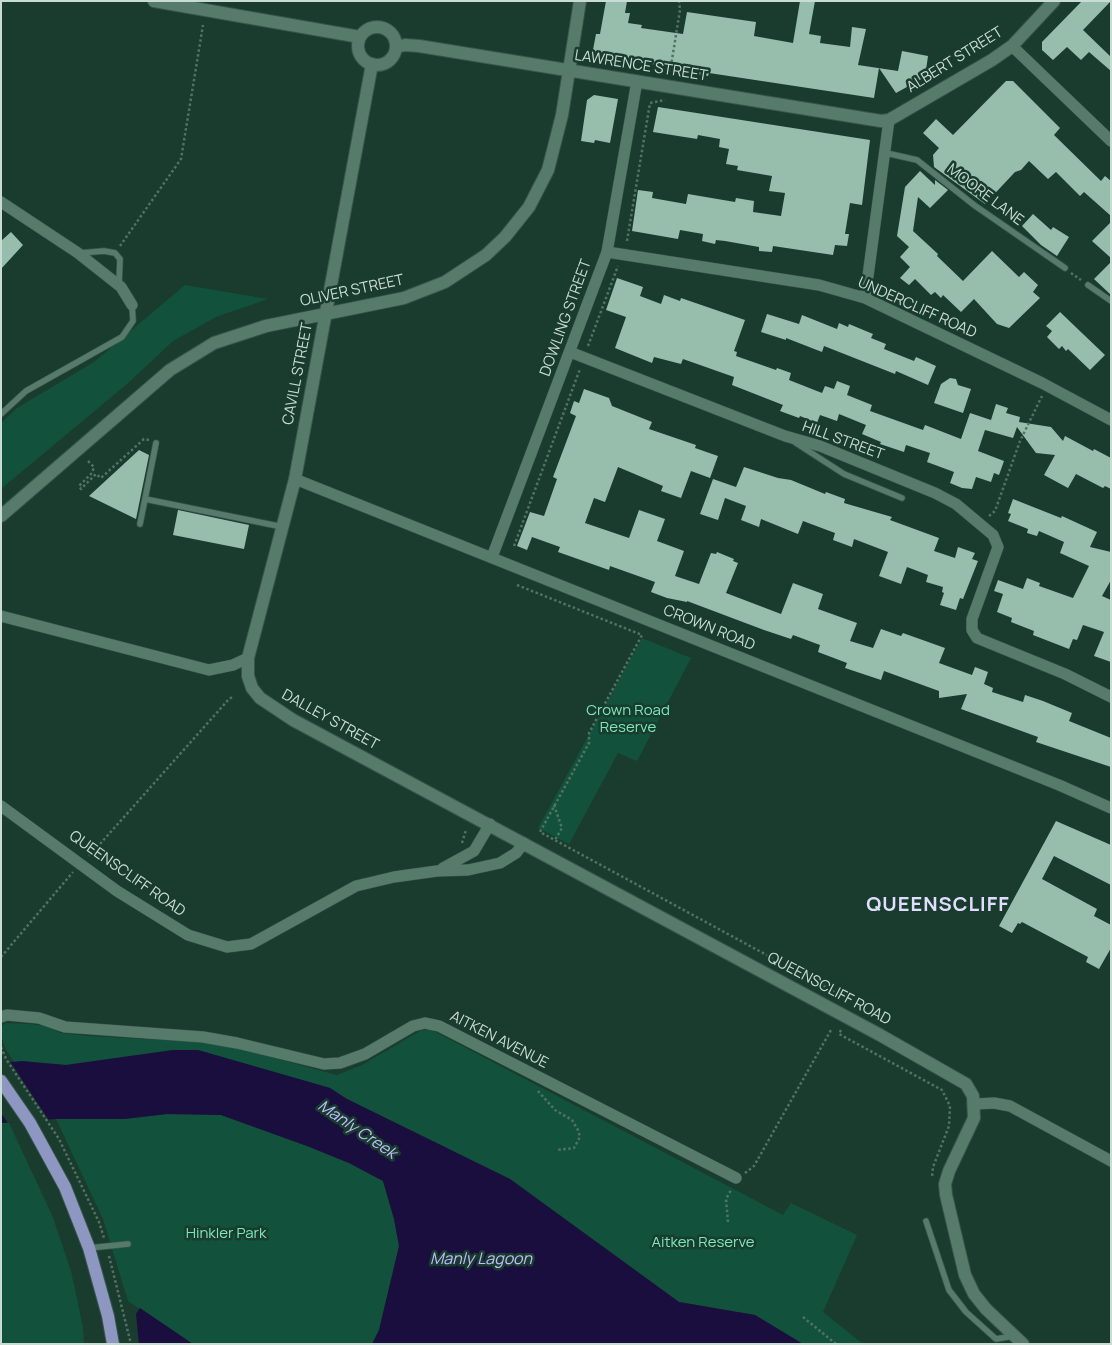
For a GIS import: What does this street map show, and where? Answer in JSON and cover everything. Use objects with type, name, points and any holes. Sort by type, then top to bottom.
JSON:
[{"type":"main road","points":[[154,1],[360,37]]},
{"type":"main road","name":"OLIVER STREET","points":[[1,516],[170,370],[194,355],[244,332],[404,298],[425,291],[466,269],[505,237],[529,207],[548,170],[561,122],[580,1]]},
{"type":"main road","name":"ALBERT STREET","points":[[885,120],[1012,46],[1054,1]]},
{"type":"main road","points":[[378,27],[389,31],[394,36],[395,53],[388,62],[383,64],[367,62],[359,52],[360,37],[370,28],[378,27]]},
{"type":"main road","name":"LAWRENCE STREET","points":[[396,47],[405,45],[419,46],[885,120]]},
{"type":"main road","name":"CAVILL STREET","points":[[248,658],[295,479],[372,64]]},
{"type":"main road","name":"DALLEY STREET","points":[[248,658],[248,676],[252,688],[260,698],[273,708],[490,824]]},
{"type":"main road","name":"QUEENSCLIFF ROAD","points":[[490,824],[952,1074],[970,1088],[975,1104]]},
{"type":"main road","points":[[1,1081],[30,1123],[65,1187],[89,1248],[106,1308],[113,1344]]},
{"type":"main road","points":[[975,1104],[971,1126],[948,1171],[945,1184],[946,1196],[965,1275],[974,1294],[1018,1340]]},
{"type":"street","points":[[1012,46],[1111,141]]},
{"type":"street","name":"DOWLING STREET","points":[[492,557],[607,252],[638,81]]},
{"type":"street","points":[[865,298],[886,153],[885,120]]},
{"type":"street","points":[[1,202],[78,253],[119,286],[127,295],[132,305]]},
{"type":"street","name":"UNDERCLIFF ROAD","points":[[607,252],[819,286],[865,298],[1047,386],[1111,420]]},
{"type":"street","name":"HILL STREET","points":[[570,352],[785,436],[820,446],[935,492],[956,504],[993,535],[998,547],[972,619],[972,630],[977,638],[1065,674],[1111,697]]},
{"type":"street","name":"CROWN ROAD","points":[[295,479],[1059,784],[1111,808]]},
{"type":"street","points":[[1,616],[209,670],[233,665],[248,658]]},
{"type":"street","name":"QUEENSCLIFF ROAD","points":[[1,806],[117,891],[188,936],[227,947],[250,944],[356,886],[376,880],[437,871],[468,870],[500,863],[516,853],[524,843]]},
{"type":"street","name":"QUEENSCLIFF ROAD","points":[[437,871],[474,852],[490,824]]},
{"type":"street","name":"AITKEN AVENUE","points":[[1,1017],[6,1015],[39,1018],[65,1028],[203,1037],[237,1043],[324,1064],[340,1063],[366,1054],[413,1026],[425,1023],[439,1026],[736,1178]]},
{"type":"street","points":[[975,1104],[994,1103],[1010,1106],[1111,1161]]},
{"type":"lane","name":"MOORE LANE","points":[[886,153],[923,163],[974,205],[1065,268]]},
{"type":"lane","points":[[78,253],[104,250],[114,253],[120,259],[119,286]]},
{"type":"lane","points":[[1088,286],[1111,301]]},
{"type":"lane","points":[[1,414],[26,391],[122,337],[133,321],[132,305]]},
{"type":"lane","points":[[785,436],[844,474],[902,498]]},
{"type":"lane","points":[[140,524],[156,443]]},
{"type":"lane","points":[[145,499],[283,527]]},
{"type":"lane","points":[[926,1221],[949,1290],[966,1312],[996,1340],[1018,1340]]},
{"type":"lane","points":[[89,1248],[128,1244]]},
{"type":"path","points":[[670,72],[680,10],[679,1]]},
{"type":"path","points":[[114,253],[181,159],[203,25]]},
{"type":"path","points":[[626,241],[650,103],[665,100]]},
{"type":"path","points":[[588,348],[618,266]]},
{"type":"path","points":[[514,546],[580,369]]},
{"type":"path","points":[[995,511],[1020,441],[1047,386]]},
{"type":"path","points":[[88,461],[94,467],[92,473],[79,486],[82,489],[96,474],[101,478],[144,439],[156,443]]},
{"type":"path","points":[[517,585],[642,635],[589,734],[589,743],[540,832],[855,1003]]},
{"type":"path","points":[[92,852],[93,848],[100,848],[100,844],[229,699],[234,696]]},
{"type":"path","points":[[554,806],[562,828],[556,840]]},
{"type":"path","points":[[460,848],[466,830]]},
{"type":"path","points":[[1,957],[70,877]]},
{"type":"path","points":[[728,1222],[726,1199],[736,1178],[754,1166],[831,1030]]},
{"type":"path","points":[[1,1047],[6,1059],[48,1123]]},
{"type":"path","points":[[555,1110],[572,1120],[580,1136],[574,1148],[557,1150]]},
{"type":"path","points":[[803,1317],[836,1344]]},
{"type":"green space","points":[[185,285],[268,299],[216,317],[173,341],[127,384],[1,489],[1,423],[17,408],[94,362]]},
{"type":"green space","name":"Crown Road Reserve","points":[[642,638],[691,658],[637,761],[618,753],[569,844],[538,828]]},
{"type":"green space","name":"Aitken Reserve","points":[[6,1023],[46,1026],[61,1033],[88,1036],[218,1043],[337,1075],[362,1065],[420,1031],[430,1029],[783,1215],[791,1203],[857,1235],[823,1312],[863,1344],[803,1344],[755,1315],[679,1302],[510,1179],[347,1099],[330,1088],[198,1050],[173,1050],[66,1065],[14,1062],[5,1048],[1,1035],[1,1026]]},
{"type":"green space","name":"Hinkler Park","points":[[167,1114],[221,1115],[349,1163],[383,1181],[394,1219],[399,1246],[379,1330],[372,1344],[193,1344],[128,1301],[103,1219],[56,1119],[124,1119]]},
{"type":"green space","points":[[1,1123],[9,1123],[52,1215],[71,1271],[83,1327],[84,1344],[1,1344]]},
{"type":"water","name":"Manly Lagoon","points":[[173,1050],[198,1050],[330,1088],[347,1099],[510,1179],[679,1302],[755,1315],[803,1344],[372,1344],[379,1330],[399,1246],[394,1219],[383,1181],[349,1163],[221,1115],[167,1114],[124,1119],[56,1119],[1,1123],[1,1063],[22,1061],[66,1065]]},
{"type":"water","points":[[140,1308],[193,1344],[139,1344],[136,1314]]},
{"type":"pier","points":[[1,1060],[9,1060],[50,1122],[8,1123],[1,1113]]},
{"type":"building","points":[[606,1],[627,1],[625,13],[630,13],[628,23],[642,25],[641,28],[683,34],[687,12],[756,22],[754,36],[793,43],[800,1],[815,1],[809,34],[821,36],[820,43],[850,47],[852,27],[866,29],[858,65],[879,68],[874,98],[709,73],[708,76],[677,71],[677,68],[592,55],[596,34],[600,34]]},
{"type":"building","points":[[1082,1],[1111,1],[1083,30],[1111,57],[1111,71],[1089,52],[1081,60],[1067,47],[1053,60],[1042,50],[1042,42]]},
{"type":"building","points":[[902,51],[928,56],[925,77],[896,93],[879,68],[898,71]]},
{"type":"building","points":[[1006,81],[1013,81],[1060,128],[1054,135],[1101,181],[1105,176],[1111,181],[1111,216],[1084,192],[1080,196],[1056,172],[1048,179],[1029,161],[1021,170],[1015,172],[985,204],[934,167],[933,155],[939,148],[923,133],[936,119],[953,135]]},
{"type":"building","points":[[594,95],[618,99],[610,143],[595,140],[594,143],[581,141],[587,100]]},
{"type":"building","points":[[658,107],[870,140],[862,205],[850,203],[845,234],[849,234],[847,246],[835,245],[833,255],[773,246],[772,252],[759,251],[759,247],[725,241],[716,240],[715,244],[702,241],[703,234],[680,230],[678,239],[632,231],[638,190],[653,192],[652,198],[686,204],[688,194],[735,202],[736,198],[754,201],[753,212],[781,216],[785,193],[769,191],[772,176],[737,170],[738,166],[726,164],[729,149],[719,147],[720,139],[698,135],[697,139],[653,132]]},
{"type":"building","points":[[920,171],[935,185],[935,180],[948,190],[930,208],[918,197],[913,231],[938,254],[937,256],[963,281],[992,251],[1019,277],[1024,272],[1038,285],[1033,292],[1040,298],[1009,328],[997,324],[974,299],[961,312],[943,295],[941,298],[935,292],[931,295],[915,279],[909,285],[900,278],[910,267],[900,257],[909,247],[897,236],[905,187]]},
{"type":"building","points":[[1033,214],[1051,230],[1053,227],[1069,237],[1057,256],[1041,245],[1022,226]]},
{"type":"building","points":[[1111,222],[1111,258],[1092,241]]},
{"type":"building","points":[[11,232],[23,245],[1,269],[1,241]]},
{"type":"building","points":[[1111,262],[1111,295],[1094,279]]},
{"type":"building","points":[[617,278],[643,287],[640,296],[661,304],[664,295],[680,301],[681,298],[745,320],[734,351],[737,352],[736,356],[776,370],[777,368],[791,373],[789,380],[822,393],[825,386],[834,389],[837,381],[850,386],[847,395],[872,405],[870,411],[923,430],[925,425],[961,439],[970,413],[991,420],[996,404],[1008,408],[1006,413],[1020,417],[1019,422],[1051,427],[1063,441],[1065,436],[1111,458],[1111,489],[1105,486],[1103,488],[1076,474],[1068,488],[1044,475],[1055,455],[1036,453],[1017,427],[1013,438],[985,430],[978,451],[1004,461],[999,475],[994,473],[991,482],[976,477],[972,489],[962,488],[950,483],[954,472],[927,462],[930,453],[906,445],[904,452],[880,444],[881,442],[862,434],[866,425],[839,414],[837,421],[820,415],[817,423],[800,416],[799,418],[780,411],[783,405],[732,385],[734,377],[683,359],[681,364],[654,357],[652,363],[615,348],[626,317],[606,310]]},
{"type":"building","points":[[1060,312],[1105,355],[1090,370],[1068,349],[1066,351],[1062,346],[1059,349],[1047,337],[1052,331],[1046,326]]},
{"type":"building","points":[[767,314],[799,324],[802,315],[837,329],[839,323],[848,327],[849,324],[873,334],[871,338],[886,344],[884,349],[914,361],[916,357],[936,366],[928,385],[896,371],[895,374],[824,346],[822,352],[786,338],[786,340],[761,332]]},
{"type":"building","points":[[950,378],[956,379],[958,385],[971,389],[963,413],[934,403],[941,384]]},
{"type":"building","points":[[584,389],[609,398],[612,406],[652,422],[649,429],[696,445],[695,448],[718,456],[710,478],[691,471],[681,498],[661,491],[663,486],[618,467],[605,502],[594,498],[585,523],[629,538],[639,510],[665,519],[657,541],[684,551],[675,576],[699,584],[711,553],[716,554],[717,552],[734,559],[733,561],[738,563],[726,593],[781,614],[793,583],[823,594],[818,609],[857,623],[850,641],[873,648],[881,629],[901,636],[903,633],[945,648],[939,663],[972,675],[975,667],[988,672],[984,684],[993,688],[992,692],[1023,702],[1025,695],[1043,701],[1072,713],[1069,721],[1111,738],[1111,767],[1036,742],[1038,737],[961,709],[967,694],[939,698],[939,691],[884,671],[881,680],[845,668],[847,663],[818,652],[820,645],[793,635],[791,639],[687,601],[667,598],[651,592],[655,582],[610,566],[609,570],[558,552],[560,547],[532,537],[527,550],[517,546],[530,512],[544,516],[557,479],[553,477],[576,416],[570,413],[574,401],[579,403]]},
{"type":"building","points":[[139,450],[149,455],[136,519],[89,496]]},
{"type":"building","points":[[744,467],[778,478],[791,480],[825,494],[826,492],[845,499],[844,503],[892,517],[890,520],[939,538],[934,551],[955,558],[958,547],[975,553],[972,559],[978,561],[963,599],[960,598],[956,610],[940,605],[944,593],[942,592],[943,587],[926,582],[928,575],[907,567],[901,584],[879,576],[888,552],[854,539],[852,547],[833,540],[835,533],[803,521],[798,534],[761,519],[759,527],[741,520],[746,506],[725,498],[718,520],[700,514],[713,479],[736,487]]},
{"type":"building","points":[[1013,499],[1061,518],[1062,516],[1097,532],[1090,547],[1111,552],[1111,580],[1102,596],[1111,600],[1111,662],[1094,656],[1104,632],[1083,625],[1077,640],[1073,639],[1069,649],[1033,635],[1034,631],[1011,622],[1012,618],[997,612],[1003,594],[994,591],[998,580],[1023,589],[1027,578],[1040,583],[1039,586],[1073,598],[1089,566],[1060,553],[1064,542],[1039,531],[1037,536],[1027,533],[1028,529],[1008,521],[1011,514],[1008,513]]},
{"type":"building","points":[[178,510],[249,525],[244,549],[173,535]]},
{"type":"building","points":[[1056,821],[1111,845],[1111,885],[1054,856],[1042,879],[1097,909],[1094,916],[1111,925],[1111,948],[1099,969],[1086,962],[1088,957],[1022,922],[1018,923],[1012,933],[999,926]]},
{"type":"district","name":"QUEENSCLIFF","points":[[938,905]]},
{"type":"water label","name":"Manly Creek","points":[[357,1130]]}]
